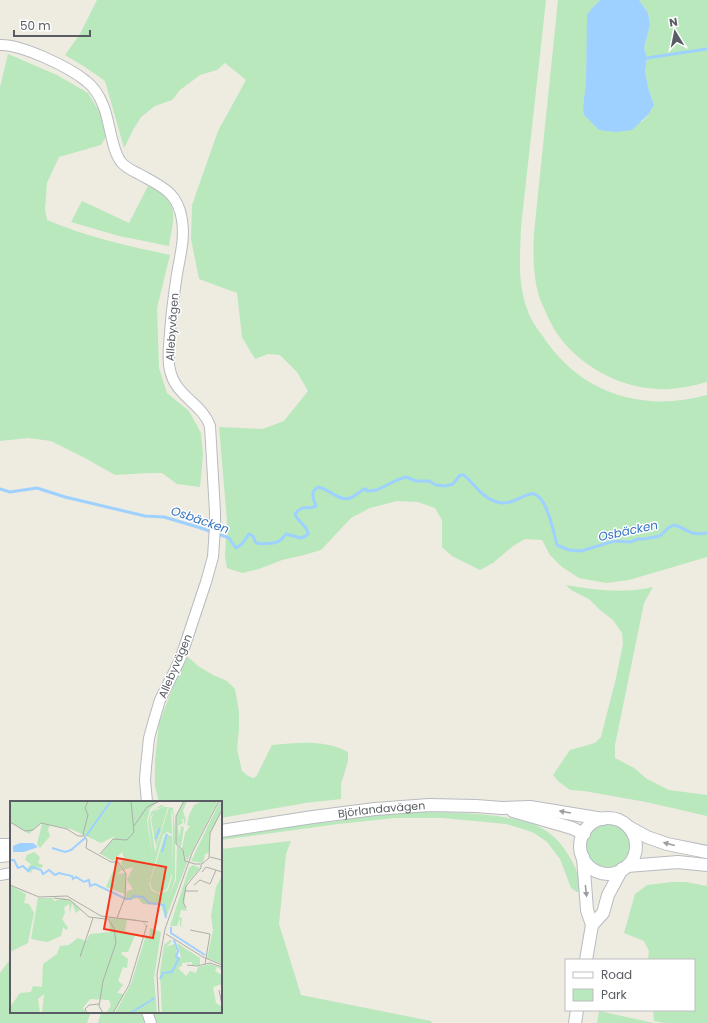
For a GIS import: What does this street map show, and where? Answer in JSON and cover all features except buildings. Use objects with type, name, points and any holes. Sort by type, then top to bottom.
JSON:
[{"type":"street","name":"Allebyvägen","points":[[0,45],[11,45],[33,53],[77,74],[86,80],[101,98],[121,162],[133,171],[161,186],[171,194],[176,201],[182,219],[183,238],[172,308],[169,366],[172,378],[178,389],[203,414],[210,426],[216,526],[209,573],[193,622],[174,672],[160,700],[149,738],[145,780],[146,801]]},
{"type":"street","name":"Björlandavägen","points":[[222,831],[349,812],[414,806],[460,805],[502,808],[530,807],[603,818]]},
{"type":"street","name":"Björlandavägen","points":[[502,808],[572,828],[584,834]]},
{"type":"street","points":[[586,959],[592,925],[587,910],[581,846],[584,834],[589,826],[603,818],[613,818],[647,837],[667,844],[707,852]]},
{"type":"street","name":"Björlandavägen","points":[[222,826],[260,824]]},
{"type":"street","points":[[592,925],[603,913],[608,895],[634,856],[636,844],[635,838],[629,827]]},
{"type":"street","points":[[0,844],[10,845]]},
{"type":"street","points":[[0,856],[10,855]]},
{"type":"street","points":[[583,856],[587,863],[593,868],[602,872],[613,873],[625,868],[678,862],[707,866]]},
{"type":"street","points":[[0,875],[10,873]]},
{"type":"street","points":[[575,1023],[577,1011]]},
{"type":"street","points":[[147,1013],[151,1023]]},
{"type":"green space","points":[[97,0],[546,0],[521,227],[520,271],[525,303],[538,330],[557,355],[574,371],[593,384],[614,394],[636,399],[659,401],[683,400],[707,395],[707,557],[629,580],[606,583],[579,578],[562,567],[550,555],[542,540],[525,539],[513,546],[493,563],[480,570],[452,556],[442,547],[442,520],[435,508],[418,502],[397,501],[370,508],[351,518],[321,550],[282,560],[259,569],[242,573],[227,568],[225,556],[227,521],[219,427],[263,429],[284,421],[308,391],[297,372],[280,355],[268,354],[255,359],[242,337],[237,293],[199,279],[191,239],[192,205],[218,131],[246,80],[225,63],[217,70],[200,75],[180,90],[172,100],[155,106],[141,117],[124,148],[105,81],[65,55],[80,34]]},
{"type":"green space","points":[[558,0],[600,0],[592,8],[583,106],[599,130],[642,122],[654,105],[645,71],[647,58],[644,48],[650,25],[648,13],[639,0],[707,0],[707,382],[677,388],[659,389],[644,388],[615,379],[588,364],[576,355],[556,332],[546,313],[537,288],[534,257],[534,233]]},
{"type":"green space","points":[[8,54],[57,75],[88,93],[99,111],[107,135],[101,145],[59,157],[47,183],[45,209],[47,220],[92,236],[170,255],[157,308],[159,368],[167,393],[189,411],[201,433],[203,455],[200,487],[177,484],[162,473],[115,475],[51,441],[28,438],[0,441],[0,87]]},
{"type":"green space","points":[[148,186],[166,198],[173,210],[169,246],[119,236],[71,222],[82,201],[129,223]]},
{"type":"green space","points":[[566,585],[599,590],[620,591],[653,587],[644,603],[615,745],[615,758],[634,768],[647,779],[669,790],[707,795],[707,816],[646,802],[570,790],[553,775],[570,750],[595,743],[601,737],[623,644],[622,633],[613,620],[589,599],[571,590]]},
{"type":"green space","points":[[188,657],[198,666],[227,681],[235,689],[239,712],[237,749],[242,771],[248,776],[254,778],[257,775],[272,745],[310,743],[329,745],[348,752],[348,761],[341,784],[341,799],[305,803],[222,818],[222,801],[159,801],[155,786],[155,761],[159,723],[178,675]]},
{"type":"green space","points":[[448,812],[483,814],[531,824],[543,829],[562,845],[578,874],[581,892],[577,892],[571,888],[560,859],[547,842],[534,833],[506,824],[443,818],[395,818],[222,840],[222,836],[339,821],[370,815]]},
{"type":"green space","points":[[604,823],[612,823],[617,824],[624,829],[629,836],[629,854],[624,861],[617,866],[604,867],[596,864],[589,857],[586,849],[586,841],[589,833],[596,826]]},
{"type":"green space","points":[[291,841],[286,854],[279,924],[301,995],[431,1021],[432,1023],[98,1023],[101,1013],[222,1013],[222,849]]},
{"type":"green space","points":[[686,882],[707,886],[707,1023],[664,1023],[654,1021],[653,1011],[695,1011],[695,959],[648,959],[649,951],[644,941],[624,933],[635,894],[647,885]]},
{"type":"green space","points":[[10,959],[10,1013],[91,1013],[87,1023],[0,1023],[0,973]]},
{"type":"green space","points":[[599,1011],[654,1023],[597,1023]]},
{"type":"water","points":[[600,0],[639,0],[648,13],[650,25],[644,48],[647,58],[645,71],[654,105],[649,114],[632,130],[615,132],[599,130],[584,115],[583,106],[586,82],[587,15]]},
{"type":"waterway","points":[[647,58],[707,49]]},
{"type":"waterway","name":"Osbäcken","points":[[0,489],[10,492],[37,488],[65,497],[145,516],[164,517],[229,538],[236,548],[242,544],[249,534],[253,536],[256,543],[261,544],[277,542],[286,534],[301,538],[306,536],[308,534],[306,528],[295,514],[303,508],[316,506],[313,493],[318,487],[338,497],[346,499],[354,496],[364,489],[367,491],[377,490],[406,477],[416,481],[429,481],[436,485],[445,486],[453,484],[460,475],[464,475],[483,495],[497,502],[506,503],[530,494],[536,495],[545,505],[557,545],[569,550],[581,551],[614,541],[630,542],[638,539],[660,536],[668,528],[674,525],[696,534],[707,533]]}]
